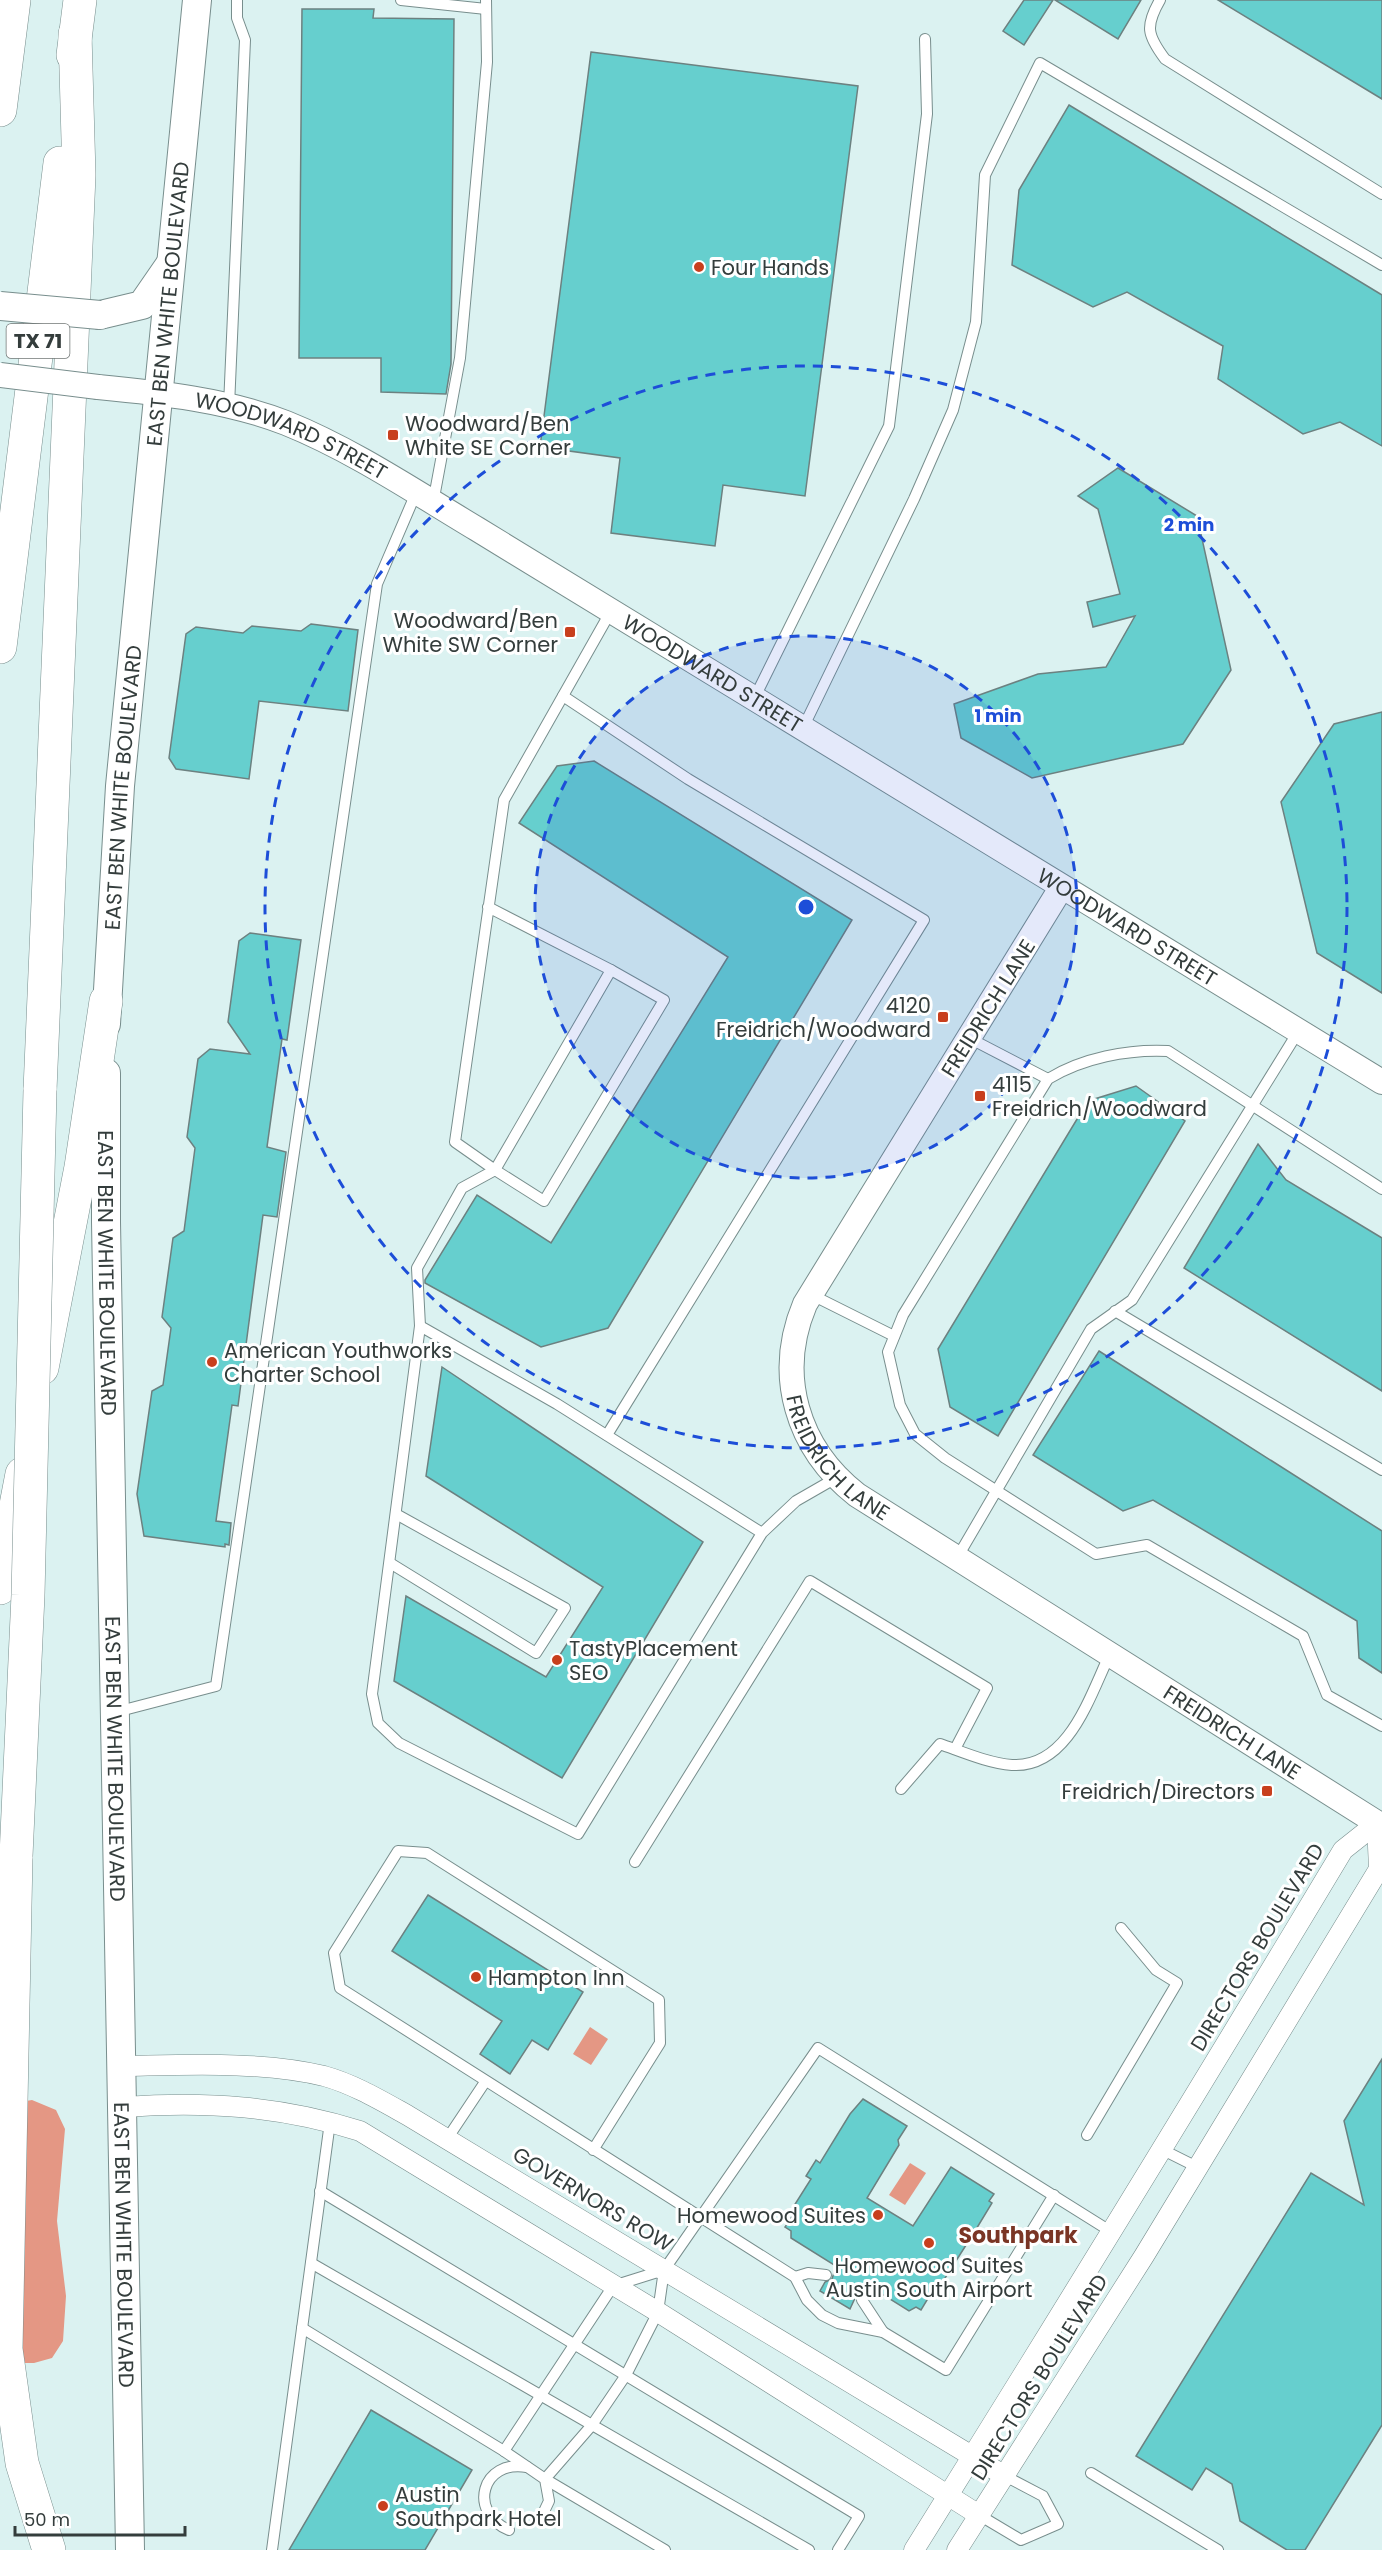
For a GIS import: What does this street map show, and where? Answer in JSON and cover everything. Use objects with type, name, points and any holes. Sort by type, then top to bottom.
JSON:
[{"type":"highway","points":[[0,110],[14,0]]},
{"type":"highway","name":"TX 71","points":[[0,647],[80,0]]},
{"type":"highway","points":[[50,2550],[22,2463],[6,2349],[16,1856],[28,1595],[40,1090],[78,175],[75,34]]},
{"type":"highway","points":[[0,1588],[81,1167],[106,1001]]},
{"type":"highway","points":[[0,1938],[16,1856]]},
{"type":"main road","name":"EAST BEN WHITE BOULEVARD","points":[[130,2550],[124,2107],[106,1234],[106,1001],[120,786],[157,392],[174,260],[197,0]]},
{"type":"main road","points":[[0,306],[100,315],[142,305],[174,260]]},
{"type":"main road","points":[[111,2550],[131,2512]]},
{"type":"street","name":"WOODWARD STREET","points":[[0,375],[157,392],[249,411],[314,436],[424,498],[611,611],[1382,1082]]},
{"type":"street","name":"FREIDRICH LANE","points":[[1061,888],[810,1294],[794,1334],[790,1370],[795,1406],[808,1441],[836,1478],[857,1496],[1380,1821]]},
{"type":"street","name":"DIRECTORS BOULEVARD","points":[[914,2550],[1110,2231],[1163,2150],[1343,1850],[1380,1821]]},
{"type":"street","name":"DIRECTORS BOULEVARD","points":[[957,2550],[1197,2167],[1379,1869],[1380,1821]]},
{"type":"street","name":"GOVERNORS ROW","points":[[123,2066],[269,2069],[324,2076],[362,2091],[447,2139],[1005,2476]]},
{"type":"street","points":[[124,2107],[186,2103],[283,2112],[360,2131],[658,2312],[979,2515]]},
{"type":"lane","points":[[229,407],[245,40],[237,18],[237,0]]},
{"type":"lane","points":[[116,1712],[216,1686],[377,584],[424,498],[460,358],[487,62],[486,4],[401,0]]},
{"type":"lane","points":[[1160,0],[1149,19],[1152,42],[1165,59],[1382,194]]},
{"type":"lane","points":[[754,699],[889,426],[927,114],[926,39]]},
{"type":"lane","points":[[802,729],[914,499],[953,410],[976,322],[985,175],[1040,63],[1382,265]]},
{"type":"lane","points":[[488,907],[664,1000],[544,1200],[455,1142],[488,907],[504,800],[611,611]]},
{"type":"lane","points":[[563,696],[688,779],[924,920],[608,1435]]},
{"type":"lane","points":[[611,970],[495,1170],[462,1188],[417,1268],[420,1326],[372,1694],[378,1723],[399,1743],[578,1834],[762,1533],[795,1501],[836,1478]]},
{"type":"lane","points":[[957,1558],[1091,1329],[1132,1299],[1298,1032]]},
{"type":"lane","points":[[969,1038],[1048,1079]]},
{"type":"lane","points":[[1382,1189],[1168,1051],[1144,1050],[1070,1065],[1048,1079],[903,1315],[888,1352],[900,1405],[915,1434],[945,1458],[1096,1554],[1147,1545],[1303,1636],[1327,1695],[1382,1726]]},
{"type":"lane","points":[[810,1294],[894,1336]]},
{"type":"lane","points":[[1115,1311],[1382,1470]]},
{"type":"lane","points":[[420,1326],[608,1435],[762,1533]]},
{"type":"lane","points":[[390,1563],[536,1653],[565,1608],[396,1514]]},
{"type":"lane","points":[[635,1862],[810,1581],[987,1688],[955,1749]]},
{"type":"lane","points":[[901,1789],[940,1744],[1013,1765],[1053,1753],[1070,1736],[1111,1653]]},
{"type":"lane","points":[[593,2150],[660,2043],[659,2000],[427,1853],[398,1851],[334,1953],[340,1988],[485,2082],[593,2150],[700,2217],[795,2277],[807,2300],[822,2315],[838,2323],[884,2332],[946,2370],[1054,2195]]},
{"type":"lane","points":[[1087,2135],[1177,1983],[1156,1970],[1121,1928]]},
{"type":"lane","points":[[545,2479],[592,2425],[626,2375],[658,2312],[664,2270],[818,2048],[1110,2231]]},
{"type":"lane","points":[[447,2139],[485,2082]]},
{"type":"lane","points":[[272,2550],[330,2122]]},
{"type":"lane","points":[[1163,2150],[1197,2167]]},
{"type":"lane","points":[[320,2191],[859,2516],[838,2550]]},
{"type":"lane","points":[[310,2263],[809,2550]]},
{"type":"lane","points":[[504,2451],[613,2286],[664,2270]]},
{"type":"lane","points":[[795,2277],[808,2272],[826,2275]]},
{"type":"lane","points":[[862,2300],[884,2332]]},
{"type":"lane","points":[[302,2328],[504,2451],[545,2479],[665,2550]]},
{"type":"lane","points":[[509,2530],[499,2526],[486,2510],[485,2489],[497,2472],[506,2467],[527,2467]]},
{"type":"lane","points":[[1090,2473],[1218,2550]]},
{"type":"lane","points":[[979,2515],[1021,2540],[1058,2524],[1043,2496],[1005,2476]]},
{"type":"lane","points":[[540,2520],[549,2501],[545,2479]]},
{"type":"shaded area","points":[[590,2027],[608,2039],[591,2065],[573,2054]]},
{"type":"shaded area","points":[[32,2100],[56,2110],[65,2129],[57,2221],[66,2296],[63,2341],[52,2358],[34,2363],[16,2363],[7,2104]]},
{"type":"shaded area","points":[[910,2163],[926,2173],[905,2205],[889,2195]]},
{"type":"building","points":[[1024,0],[1053,0],[1024,45],[1003,31]]},
{"type":"building","points":[[1055,0],[1141,0],[1118,39]]},
{"type":"building","points":[[1218,0],[1382,0],[1382,99]]},
{"type":"building","points":[[302,9],[374,9],[373,18],[454,19],[451,364],[446,394],[381,392],[381,358],[299,358]]},
{"type":"building","name":"Four Hands","points":[[591,52],[858,86],[805,496],[723,485],[715,546],[611,533],[620,458],[540,447]]},
{"type":"building","points":[[1069,105],[1382,295],[1382,446],[1340,422],[1303,434],[1218,379],[1223,346],[1127,292],[1093,307],[1012,265],[1019,190]]},
{"type":"building","points":[[1118,468],[1197,516],[1231,670],[1183,744],[1032,778],[961,738],[954,704],[1038,674],[1106,667],[1135,616],[1093,627],[1087,602],[1120,594],[1098,509],[1078,496]]},
{"type":"building","points":[[311,624],[358,630],[348,711],[259,701],[249,779],[176,769],[169,758],[186,634],[196,627],[243,633],[252,626],[301,631]]},
{"type":"building","points":[[1382,712],[1382,993],[1317,953],[1281,802],[1334,724]]},
{"type":"building","points":[[594,761],[852,920],[608,1328],[541,1347],[425,1283],[425,1280],[477,1195],[551,1243],[728,957],[519,823],[557,766]]},
{"type":"building","points":[[250,933],[301,940],[287,1040],[282,1039],[267,1147],[286,1152],[277,1217],[263,1215],[238,1406],[232,1405],[216,1521],[231,1523],[229,1545],[225,1544],[225,1547],[144,1536],[137,1494],[152,1391],[163,1385],[171,1328],[162,1317],[173,1238],[184,1231],[195,1148],[187,1137],[198,1059],[210,1049],[250,1054],[228,1022],[239,941]]},
{"type":"building","points":[[1136,1086],[1185,1121],[998,1436],[950,1407],[938,1349],[1088,1101]]},
{"type":"building","points":[[1258,1144],[1286,1180],[1382,1238],[1382,1391],[1184,1268]]},
{"type":"building","points":[[1099,1351],[1382,1531],[1382,1673],[1359,1658],[1357,1621],[1153,1500],[1123,1511],[1033,1455]]},
{"type":"building","points":[[442,1367],[703,1542],[562,1778],[394,1681],[406,1596],[546,1677],[603,1587],[426,1476]]},
{"type":"building","name":"Hampton Inn","points":[[428,1895],[583,1992],[548,2050],[532,2040],[510,2074],[480,2054],[502,2021],[392,1951]]},
{"type":"building","points":[[1382,2059],[1382,2425],[1305,2550],[1287,2550],[1240,2521],[1232,2484],[1206,2468],[1192,2490],[1136,2456],[1311,2173],[1364,2205],[1344,2121]]},
{"type":"building","points":[[863,2099],[907,2126],[898,2140],[899,2145],[867,2198],[913,2226],[951,2167],[994,2194],[989,2201],[992,2203],[975,2231],[933,2297],[930,2295],[921,2310],[916,2307],[909,2311],[866,2284],[856,2296],[850,2309],[820,2291],[825,2282],[832,2279],[836,2266],[791,2238],[791,2231],[785,2227],[796,2211],[792,2209],[811,2179],[806,2176],[816,2160],[820,2163],[850,2114]]},
{"type":"building","name":"Austin Southpark Hotel","points":[[371,2410],[472,2470],[425,2550],[289,2550]]},
{"type":"place","name":"Four Hands","points":[[699,267]]},
{"type":"place","name":"Woodward/Ben White SE Corner","points":[[393,435]]},
{"type":"place","name":"Woodward/Ben White SW Corner","points":[[570,632]]},
{"type":"place","name":"4120 Freidrich/Woodward","points":[[943,1017]]},
{"type":"place","name":"4115 Freidrich/Woodward","points":[[980,1096]]},
{"type":"place","name":"American Youthworks Charter School","points":[[212,1362]]},
{"type":"place","name":"TastyPlacement SEO","points":[[557,1660]]},
{"type":"place","name":"Freidrich/Directors","points":[[1267,1791]]},
{"type":"place","name":"Hampton Inn","points":[[476,1977]]},
{"type":"place","name":"Homewood Suites","points":[[878,2215]]},
{"type":"place","name":"Homewood Suites Austin South Airport","points":[[929,2243]]},
{"type":"place","name":"Austin Southpark Hotel","points":[[383,2506]]},
{"type":"district","name":"Southpark","points":[[1018,2235]]}]
